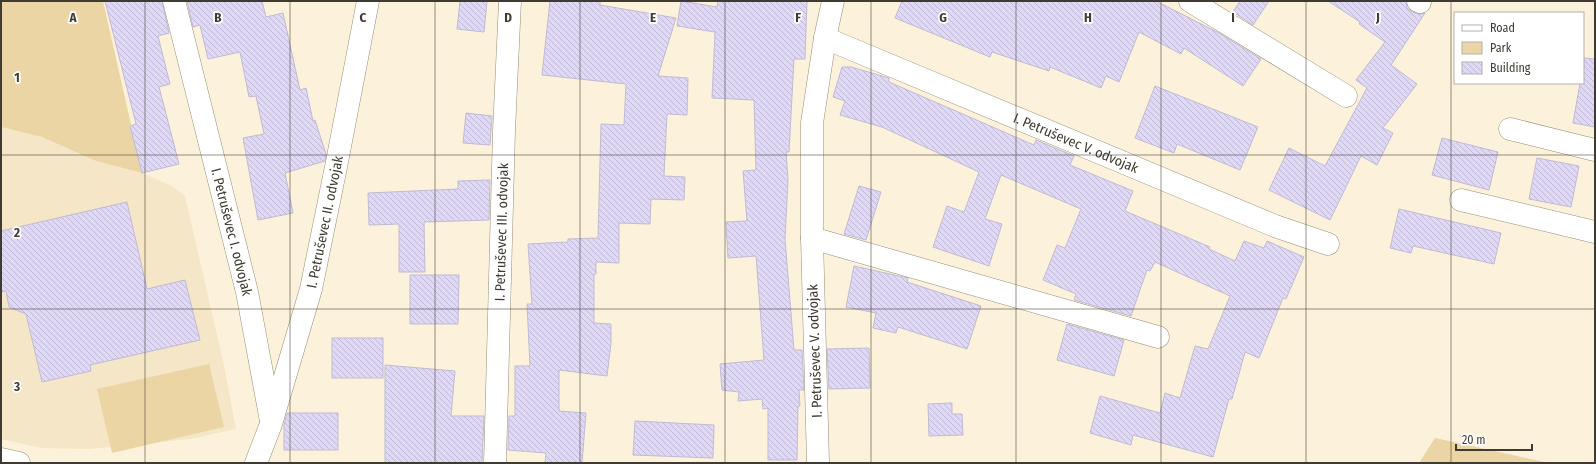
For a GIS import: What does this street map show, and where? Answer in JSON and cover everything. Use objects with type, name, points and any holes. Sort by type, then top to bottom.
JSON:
[{"type":"street","name":"I. Petruševec I. odvojak","points":[[174,1],[247,292],[272,424]]},
{"type":"street","name":"I. Petruševec III. odvojak","points":[[495,463],[504,131],[510,1]]},
{"type":"street","name":"I. Petruševec V. odvojak","points":[[818,463],[812,238],[812,123],[825,38],[833,1]]},
{"type":"street","points":[[1190,1],[1346,96]]},
{"type":"street","name":"I. Petruševec II. odvojak","points":[[272,424],[311,289],[336,168],[362,6]]},
{"type":"street","name":"I. Petruševec V. odvojak","points":[[825,38],[1276,226],[1328,244]]},
{"type":"street","points":[[1510,129],[1595,150]]},
{"type":"street","points":[[1460,200],[1595,232]]},
{"type":"street","points":[[812,238],[1158,337]]},
{"type":"street","points":[[256,463],[272,424]]},
{"type":"street","points":[[1,459],[19,463]]},
{"type":"shaded area","points":[[1,127],[42,137],[96,161],[142,173],[172,186],[185,196],[223,361],[236,429],[190,439],[90,449],[41,448],[1,439]]},
{"type":"green space","points":[[1,1],[103,1],[142,173],[96,161],[42,137],[1,127]]},
{"type":"green space","points":[[209,364],[224,427],[112,453],[97,389]]},
{"type":"green space","points":[[1435,438],[1549,463],[1419,463]]},
{"type":"building","points":[[105,1],[162,1],[169,33],[158,36],[170,84],[159,87],[179,164],[142,173],[130,126],[136,124]]},
{"type":"building","points":[[187,1],[262,1],[266,17],[283,13],[300,90],[306,88],[313,121],[315,120],[326,154],[325,161],[285,173],[293,213],[258,220],[243,138],[264,134],[256,96],[249,97],[240,52],[208,59],[200,25],[193,27]]},
{"type":"building","points":[[460,1],[487,1],[484,32],[457,29]]},
{"type":"building","points":[[550,1],[600,1],[600,5],[676,18],[658,76],[688,78],[687,115],[667,114],[664,176],[685,177],[684,200],[651,199],[650,224],[619,223],[619,263],[596,262],[596,274],[594,274],[594,323],[611,324],[611,343],[607,376],[559,370],[559,411],[586,413],[582,463],[545,463],[546,453],[508,450],[509,416],[515,416],[515,366],[530,366],[527,304],[532,304],[528,244],[568,242],[568,239],[598,238],[601,124],[624,125],[626,84],[542,75]]},
{"type":"building","points":[[681,1],[717,7],[718,1],[807,1],[805,59],[794,59],[789,152],[786,152],[788,179],[785,239],[794,350],[802,350],[804,390],[799,390],[800,406],[798,406],[797,460],[768,460],[768,408],[763,409],[762,399],[738,401],[739,392],[722,390],[720,364],[764,360],[756,256],[728,258],[726,222],[747,221],[743,171],[756,170],[754,100],[712,98],[715,32],[677,26]]},
{"type":"building","points":[[902,1],[1156,1],[1219,33],[1261,59],[1243,86],[1184,48],[1181,54],[1139,32],[1119,82],[1106,76],[1101,88],[1050,67],[1049,71],[992,52],[990,57],[895,18]]},
{"type":"building","points":[[1240,1],[1269,1],[1253,25],[1233,12]]},
{"type":"building","points":[[1328,1],[1406,1],[1407,8],[1412,12],[1420,14],[1425,13],[1391,65],[1417,84],[1383,128],[1393,133],[1377,165],[1361,156],[1330,220],[1269,190],[1289,148],[1325,166],[1367,88],[1356,80],[1385,42],[1359,24],[1360,22]]},
{"type":"building","points":[[1584,58],[1595,59],[1595,127],[1573,123],[1580,84],[1584,84]]},
{"type":"building","points":[[842,67],[851,67],[889,78],[889,82],[1034,145],[1036,140],[1074,156],[1070,165],[1133,191],[1125,211],[1210,247],[1209,249],[1235,261],[1244,241],[1264,248],[1267,241],[1304,257],[1286,299],[1283,298],[1259,358],[1245,352],[1232,399],[1229,399],[1213,457],[1133,435],[1131,445],[1090,433],[1100,396],[1160,413],[1165,393],[1180,398],[1195,346],[1208,349],[1230,296],[1155,262],[1150,271],[1147,270],[1131,316],[1074,300],[1076,294],[1043,280],[1057,245],[1065,248],[1081,209],[1001,175],[985,219],[1002,224],[989,266],[933,247],[947,206],[964,212],[979,172],[882,127],[840,115],[845,101],[833,97]]},
{"type":"building","points":[[1155,86],[1258,127],[1240,170],[1177,144],[1174,153],[1135,138]]},
{"type":"building","points":[[466,113],[492,116],[490,145],[463,143]]},
{"type":"building","points":[[1442,138],[1498,152],[1489,190],[1432,175]]},
{"type":"building","points":[[1537,158],[1579,166],[1571,207],[1529,199]]},
{"type":"building","points":[[490,180],[489,220],[424,222],[425,272],[399,272],[399,224],[369,225],[368,193],[458,189],[458,181]]},
{"type":"building","points":[[859,186],[881,192],[866,240],[844,234]]},
{"type":"building","points":[[127,202],[147,289],[185,280],[200,340],[90,365],[91,371],[42,382],[26,314],[9,307],[6,291],[1,292],[1,231]]},
{"type":"building","points":[[1399,209],[1501,233],[1494,264],[1413,246],[1411,253],[1390,248]]},
{"type":"building","points":[[854,266],[908,278],[907,282],[981,306],[967,349],[898,327],[896,333],[873,328],[876,313],[846,307]]},
{"type":"building","points":[[410,275],[459,275],[458,324],[410,324]]},
{"type":"building","points":[[1067,324],[1124,340],[1114,376],[1057,360]]},
{"type":"building","points":[[332,338],[383,338],[383,378],[332,378]]},
{"type":"building","points":[[869,348],[870,388],[829,389],[827,349]]},
{"type":"building","points":[[385,365],[455,371],[451,416],[484,416],[482,463],[385,463]]},
{"type":"building","points":[[952,403],[952,414],[962,414],[963,435],[929,436],[928,404]]},
{"type":"building","points":[[287,413],[338,413],[338,450],[284,450],[284,425]]},
{"type":"building","points":[[635,421],[714,425],[713,458],[633,455]]}]
